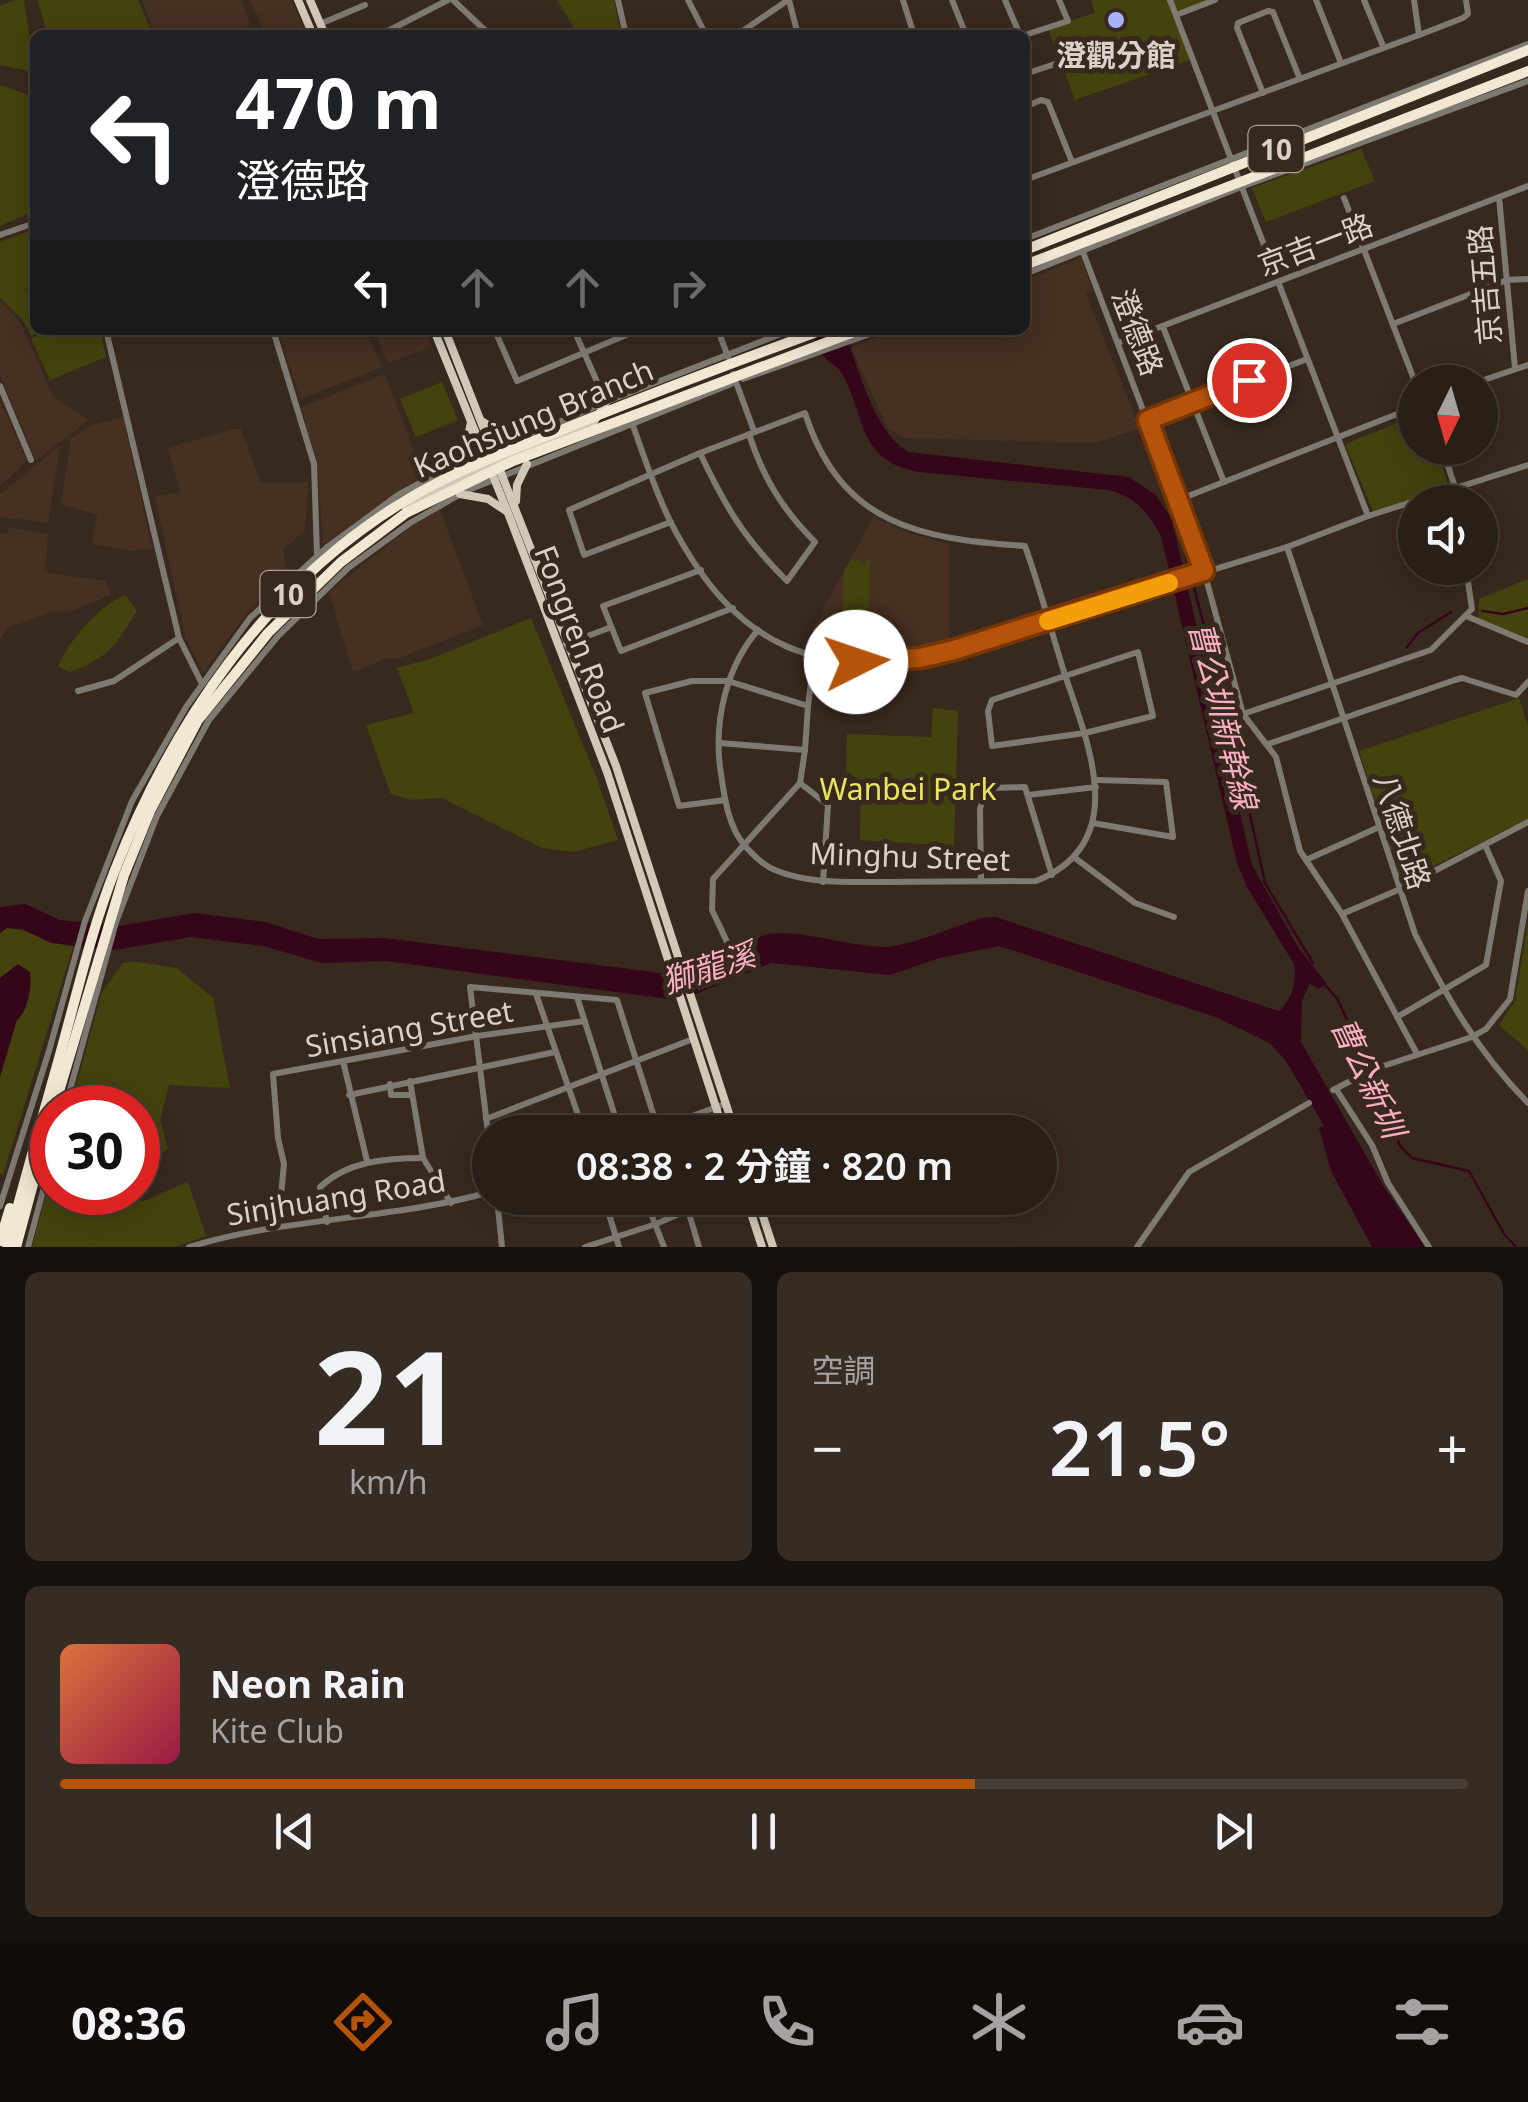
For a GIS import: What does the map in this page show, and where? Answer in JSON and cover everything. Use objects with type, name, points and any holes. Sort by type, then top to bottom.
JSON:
[{"type":"highway","name":"10","points":[[1030,248],[1528,47]]},
{"type":"highway","name":"10","points":[[1030,264],[1528,71]]},
{"type":"highway","name":"Kaohsiung Branch","points":[[51,1085],[108,891],[142,806],[189,717],[256,626],[329,554],[402,502],[450,476],[633,400],[808,335]]},
{"type":"highway","name":"Kaohsiung Branch","points":[[61,1085],[124,875],[150,811],[198,720],[268,632],[340,562],[406,513],[513,461],[846,335]]},
{"type":"highway","points":[[0,1241],[30,1153]]},
{"type":"highway","name":"Kaohsiung Branch","points":[[7,1247],[30,1159]]},
{"type":"highway","name":"Kaohsiung Branch","points":[[22,1247],[31,1215]]},
{"type":"main road","points":[[298,0],[311,30]]},
{"type":"main road","points":[[310,0],[323,30]]},
{"type":"main road","name":"Fongren Road","points":[[436,335],[490,471],[570,643],[616,766],[725,1104]]},
{"type":"main road","name":"Fongren Road","points":[[447,335],[496,457],[512,512],[607,772],[692,1039]]},
{"type":"main road","points":[[391,537],[398,512],[490,471],[496,457],[592,425],[606,402]]},
{"type":"main road","points":[[458,467],[471,422]]},
{"type":"main road","points":[[483,422],[500,432],[525,438]]},
{"type":"main road","points":[[460,494],[488,499],[512,512],[517,486],[528,464]]},
{"type":"main road","points":[[692,1039],[718,1115]]},
{"type":"main road","points":[[725,1104],[729,1115]]},
{"type":"main road","points":[[752,1215],[762,1247]]},
{"type":"main road","points":[[763,1215],[774,1247]]},
{"type":"street","points":[[390,30],[451,0],[485,30]]},
{"type":"street","points":[[618,0],[625,30]]},
{"type":"street","points":[[688,0],[703,30]]},
{"type":"street","points":[[744,30],[788,0],[797,30]]},
{"type":"street","points":[[903,0],[912,30]]},
{"type":"street","points":[[952,0],[964,30]]},
{"type":"street","points":[[1005,0],[1020,30]]},
{"type":"street","points":[[1030,33],[1068,22],[1059,0]]},
{"type":"street","points":[[1170,0],[1368,516]]},
{"type":"street","points":[[1176,16],[1214,0]]},
{"type":"street","points":[[1316,0],[1341,63]]},
{"type":"street","points":[[1364,0],[1383,46]]},
{"type":"street","points":[[1414,0],[1419,35]]},
{"type":"street","points":[[1030,178],[1463,18],[1468,14],[1466,0]]},
{"type":"street","points":[[320,24],[365,4]]},
{"type":"street","points":[[1263,93],[1237,28],[1238,23],[1268,11],[1273,12],[1300,79]]},
{"type":"street","points":[[1030,237],[1528,47]]},
{"type":"street","points":[[1030,72],[1060,62]]},
{"type":"street","points":[[1030,272],[1242,187],[1528,81]]},
{"type":"street","points":[[1030,105],[1048,102],[1072,162]]},
{"type":"street","name":"京吉一路","points":[[1118,343],[1528,186]]},
{"type":"street","points":[[1344,198],[1409,365]]},
{"type":"street","name":"京吉五路","points":[[1499,198],[1515,368]]},
{"type":"street","points":[[0,236],[30,225]]},
{"type":"street","name":"澄德路","points":[[1082,252],[1204,571],[1244,714]]},
{"type":"street","points":[[1393,324],[1506,280],[1528,278]]},
{"type":"street","points":[[1163,327],[1224,482]]},
{"type":"street","points":[[107,335],[179,638],[202,684]]},
{"type":"street","points":[[274,335],[314,464],[317,556]]},
{"type":"street","points":[[497,335],[516,381],[626,335]]},
{"type":"street","points":[[576,335],[606,402]]},
{"type":"street","points":[[700,453],[722,499],[751,545],[787,581],[816,542],[782,506],[760,468],[720,335]]},
{"type":"street","points":[[0,1206],[86,921],[132,801],[202,684],[250,618],[317,556],[398,495],[429,478],[484,455],[496,457],[525,438],[606,402],[778,335]]},
{"type":"street","points":[[71,1085],[116,922],[157,816],[209,720],[278,636],[348,568],[490,471],[502,474],[867,335]]},
{"type":"street","points":[[1148,420],[1307,359]]},
{"type":"street","points":[[1498,374],[1528,366]]},
{"type":"street","points":[[0,386],[32,460]]},
{"type":"street","points":[[620,397],[671,522],[700,570],[758,630],[787,649],[814,658],[866,662],[920,658],[1286,547],[1398,506]]},
{"type":"street","name":"Minghu Street","points":[[671,522],[584,556],[569,510],[700,453],[805,414],[822,460],[853,494],[899,526],[957,542],[1025,546],[1085,733],[1096,783],[1093,823],[1075,858],[1036,882],[823,882],[775,870],[743,844]]},
{"type":"street","points":[[1178,500],[1398,414]]},
{"type":"street","points":[[1463,485],[1528,465]]},
{"type":"street","name":"八德北路","points":[[1286,547],[1414,934],[1472,1036],[1492,1065],[1528,1103]]},
{"type":"street","points":[[700,570],[602,606],[621,650],[733,608]]},
{"type":"street","points":[[1469,585],[1478,621]]},
{"type":"street","points":[[1417,1054],[1342,914],[1300,851],[1276,757],[1244,714],[1431,650],[1472,609],[1472,599]]},
{"type":"street","points":[[1466,616],[1528,642]]},
{"type":"street","points":[[560,646],[609,628]]},
{"type":"street","points":[[743,844],[724,800],[722,712],[728,681],[741,650],[758,630]]},
{"type":"street","points":[[78,691],[114,681],[179,638]]},
{"type":"street","points":[[1138,652],[1152,716],[1085,733],[992,746],[988,712],[992,700],[1138,652]]},
{"type":"street","points":[[728,944],[712,910],[713,879],[800,784],[814,658]]},
{"type":"street","points":[[1268,744],[1462,678],[1516,695],[1528,682]]},
{"type":"street","points":[[724,800],[678,806],[644,694],[692,681],[728,681],[808,706]]},
{"type":"street","points":[[720,743],[804,750]]},
{"type":"street","points":[[1028,795],[1096,783],[1166,782],[1173,837],[1093,823]]},
{"type":"street","points":[[800,784],[828,805],[823,882]]},
{"type":"street","points":[[981,880],[980,809],[986,788],[1025,787],[1052,875]]},
{"type":"street","points":[[1342,914],[1398,890],[1528,822]]},
{"type":"street","points":[[1306,860],[1377,828]]},
{"type":"street","points":[[1397,1017],[1484,967],[1489,959],[1500,881],[1484,845]]},
{"type":"street","points":[[1075,858],[1135,903],[1174,917]]},
{"type":"street","points":[[1430,1247],[1335,1089],[1370,1071],[1486,1028],[1510,999],[1528,891]]},
{"type":"street","points":[[485,1115],[470,987],[617,1000],[653,1115]]},
{"type":"street","points":[[536,994],[579,1115]]},
{"type":"street","points":[[577,997],[614,1115]]},
{"type":"street","name":"Sinsiang Street","points":[[278,1226],[284,1164],[278,1138],[274,1074],[477,1036],[585,1021]]},
{"type":"street","points":[[496,1115],[692,1039]]},
{"type":"street","points":[[349,1095],[555,1052]]},
{"type":"street","points":[[343,1061],[366,1162]]},
{"type":"street","points":[[410,1081],[423,1158],[451,1203]]},
{"type":"street","points":[[390,1084],[392,1095],[413,1096]]},
{"type":"street","points":[[1137,1247],[1183,1177],[1309,1103]]},
{"type":"street","points":[[696,1115],[725,1104]]},
{"type":"street","points":[[15,1156],[30,1161]]},
{"type":"street","points":[[327,1222],[320,1187],[366,1162],[423,1158]]},
{"type":"street","points":[[11,1168],[30,1174]]},
{"type":"street","name":"Sinjhuang Road","points":[[189,1247],[278,1226],[327,1222],[472,1197]]},
{"type":"street","points":[[585,1247],[688,1210],[700,1247]]},
{"type":"street","points":[[22,1247],[34,1215]]},
{"type":"street","points":[[499,1215],[502,1247]]},
{"type":"street","points":[[608,1215],[618,1247]]},
{"type":"street","points":[[652,1215],[664,1247]]},
{"type":"shaded area","points":[[142,0],[241,0],[250,23],[244,30],[153,30]]},
{"type":"shaded area","points":[[250,0],[291,0],[304,30],[264,30]]},
{"type":"shaded area","points":[[1081,258],[1093,291],[1086,294],[1140,429],[1094,443],[903,438],[887,427],[851,348],[884,335],[1030,335],[1030,278]]},
{"type":"shaded area","points":[[0,301],[20,321],[53,396],[89,420],[36,460],[0,375]]},
{"type":"shaded area","points":[[367,335],[382,367],[300,399],[280,336]]},
{"type":"shaded area","points":[[376,335],[427,335],[432,347],[388,363]]},
{"type":"shaded area","points":[[385,374],[423,475],[323,545],[318,474],[301,407]]},
{"type":"shaded area","points":[[0,401],[27,461],[0,486]]},
{"type":"shaded area","points":[[123,417],[152,548],[130,551],[92,544],[97,515],[61,504],[71,438],[91,425]]},
{"type":"shaded area","points":[[241,429],[261,483],[308,482],[305,531],[283,549],[288,576],[246,614],[203,673],[186,639],[155,497],[180,492],[168,448]]},
{"type":"shaded area","points":[[60,446],[48,523],[0,517],[0,494]]},
{"type":"shaded area","points":[[440,510],[483,625],[353,672],[329,592],[417,522]]},
{"type":"shaded area","points":[[874,515],[897,529],[950,545],[949,647],[857,659],[802,649]]},
{"type":"shaded area","points":[[10,527],[48,534],[45,572],[105,581],[111,595],[69,612],[50,613],[9,627],[0,639],[0,534],[7,533]]},
{"type":"green space","points":[[24,0],[30,71],[0,65],[0,6]]},
{"type":"green space","points":[[38,0],[138,0],[151,30],[46,30]]},
{"type":"green space","points":[[557,0],[614,0],[620,30],[572,30]]},
{"type":"green space","points":[[1091,0],[1215,0],[1177,16],[1193,59],[1075,100],[1048,28],[1095,13]]},
{"type":"green space","points":[[0,85],[30,98],[30,213],[0,226]]},
{"type":"green space","points":[[1361,149],[1375,181],[1266,222],[1252,188]]},
{"type":"green space","points":[[30,231],[30,286],[21,291],[30,288],[30,334],[24,322],[0,298],[0,242]]},
{"type":"green space","points":[[101,335],[106,357],[50,380],[31,338]]},
{"type":"green space","points":[[442,382],[458,420],[416,437],[400,399]]},
{"type":"green space","points":[[1398,423],[1398,465],[1442,465],[1448,485],[1398,485],[1398,503],[1373,511],[1345,444]]},
{"type":"green space","points":[[866,559],[870,560],[869,644],[864,644],[865,622],[850,624],[842,615],[844,571],[850,561],[858,560],[866,566]]},
{"type":"green space","points":[[1528,579],[1528,639],[1479,619],[1479,599]]},
{"type":"green space","points":[[125,595],[137,611],[110,649],[69,672],[58,666],[86,625]]},
{"type":"green space","points":[[531,618],[618,840],[573,852],[543,848],[442,798],[412,800],[391,794],[366,725],[414,713],[397,668],[430,659]]},
{"type":"green space","points":[[1519,698],[1528,726],[1528,819],[1401,882],[1359,751]]},
{"type":"green space","name":"Wanbei Park","points":[[933,708],[958,711],[954,846],[860,840],[861,782],[846,771],[847,734],[931,737]]},
{"type":"green space","points":[[1528,922],[1528,1050],[1499,1025],[1515,1001]]},
{"type":"green space","points":[[7,928],[24,931],[73,947],[3,1175],[0,1174],[0,933]]},
{"type":"green space","points":[[123,963],[177,968],[213,998],[230,1088],[169,1085],[160,1120],[160,1085],[76,1085],[102,992]]},
{"type":"green space","points":[[160,1120],[168,1149],[160,1154]]},
{"type":"green space","points":[[188,1182],[206,1236],[175,1247],[32,1247],[40,1215],[160,1215],[160,1194]]},
{"type":"water","name":"獅龍溪","points":[[814,335],[846,335],[877,415],[897,443],[909,452],[1129,477],[1156,495],[1175,533],[1252,865],[1298,947],[1327,984],[1318,989],[1310,983],[1302,1001],[1301,1042],[1384,1187],[1425,1247],[1372,1247],[1331,1171],[1319,1128],[1324,1126],[1286,1061],[1270,1043],[1218,1018],[999,946],[940,958],[890,975],[771,963],[696,994],[668,999],[386,961],[322,963],[263,946],[191,937],[115,950],[51,943],[22,929],[7,928],[0,933],[0,907],[25,904],[60,920],[119,926],[194,913],[266,922],[318,939],[385,938],[661,973],[692,968],[767,934],[796,934],[884,947],[996,917],[1279,1011],[1292,990],[1294,964],[1247,887],[1237,863],[1161,536],[1151,520],[1134,501],[1108,490],[919,472],[899,466],[874,448],[842,374],[817,345]]},
{"type":"water","points":[[18,964],[30,972],[30,991],[0,1077],[0,978]]},
{"type":"waterway","name":"曹公圳新幹線","points":[[1170,519],[1178,526],[1233,737],[1265,883],[1313,963]]},
{"type":"waterway","points":[[1482,611],[1503,614],[1528,608]]},
{"type":"waterway","points":[[1407,647],[1418,633],[1451,612]]},
{"type":"waterway","name":"曹公新圳","points":[[1323,983],[1337,998],[1369,1068]]},
{"type":"waterway","name":"曹公新圳","points":[[1371,1075],[1400,1146],[1412,1158],[1469,1171],[1504,1234],[1516,1247]]},
{"type":"slow traffic","points":[[1048,621],[1169,583]]},
{"type":"place","name":"澄觀分館","points":[[1116,20]]},
{"type":"route","points":[[856,662],[920,658],[954,650],[1204,571],[1148,420],[1249,380]]}]
